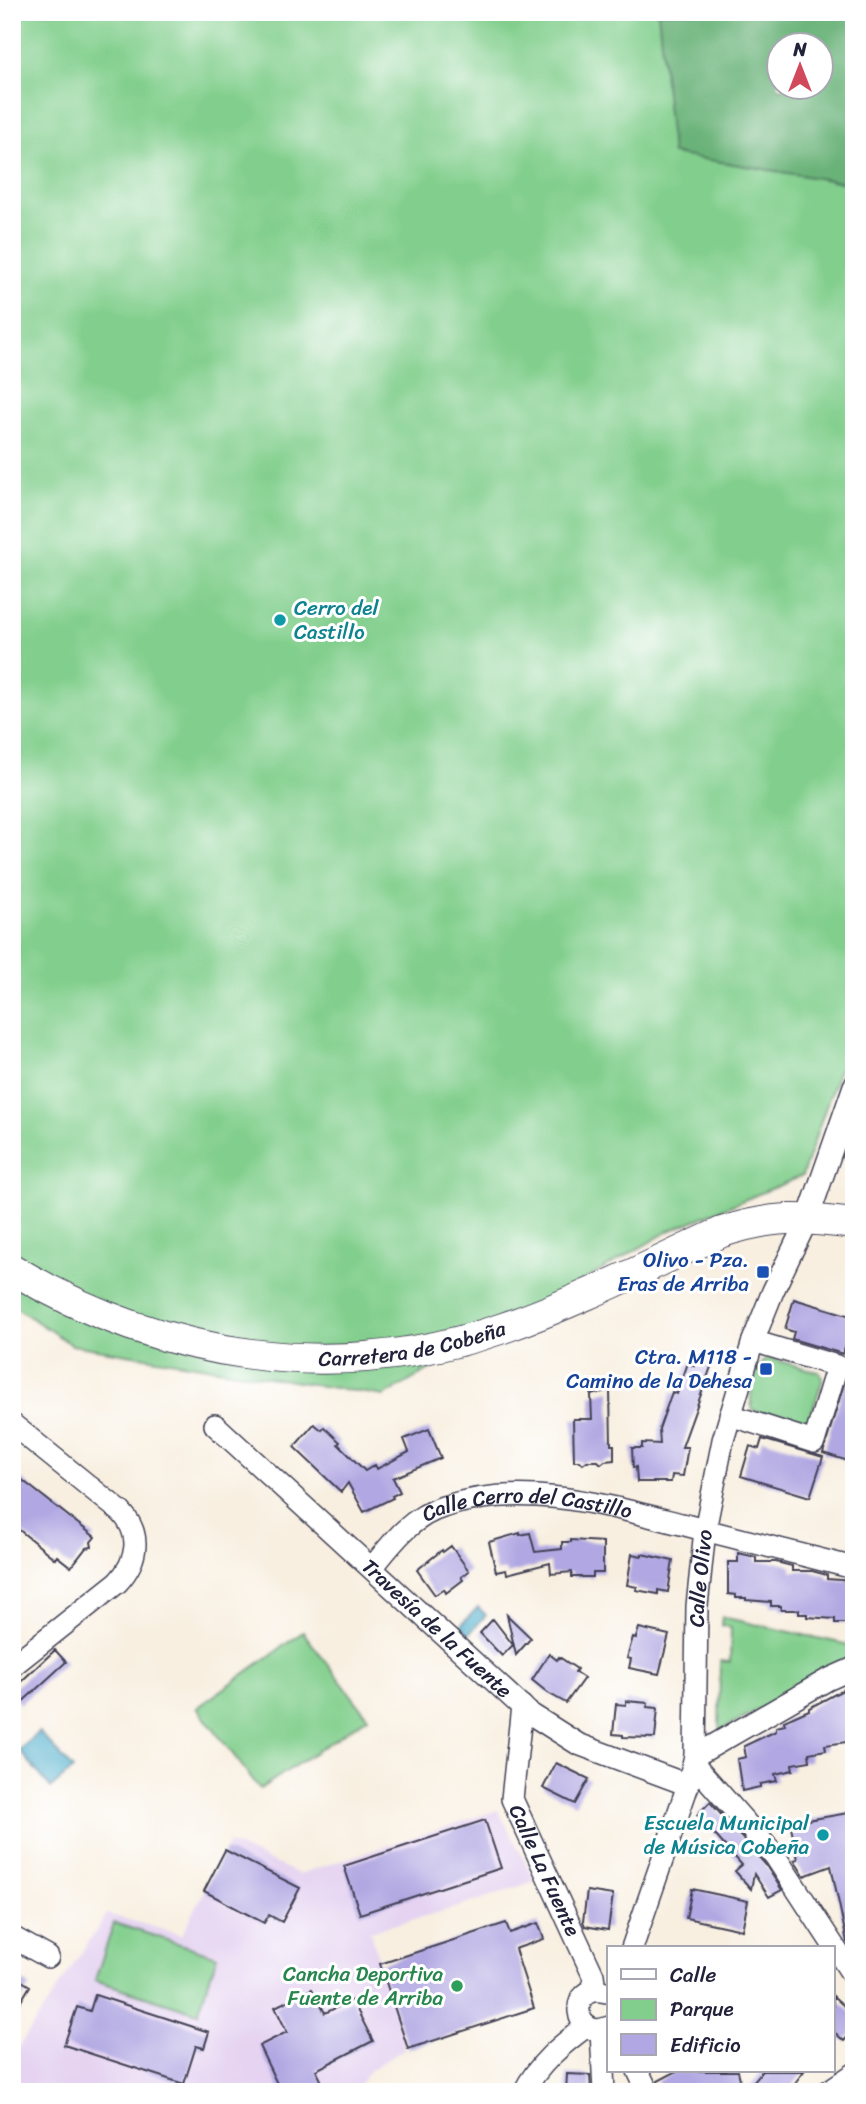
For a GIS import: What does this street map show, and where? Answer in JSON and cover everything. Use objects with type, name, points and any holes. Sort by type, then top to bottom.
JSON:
[{"type":"street","name":"Calle Olivo","points":[[633,1946],[688,1785],[694,1760],[697,1606],[705,1530],[730,1415],[754,1341],[778,1280],[808,1218],[854,1086]]},
{"type":"street","name":"Carretera de Cobeña","points":[[12,1269],[64,1298],[102,1315],[172,1340],[244,1354],[283,1358],[373,1356],[416,1350],[501,1329],[554,1309],[722,1232],[759,1222],[808,1218],[854,1224]]},
{"type":"street","points":[[730,1415],[814,1441],[837,1366],[754,1341]]},
{"type":"street","points":[[12,1424],[121,1512],[133,1528],[136,1546],[130,1568],[118,1582],[12,1666]]},
{"type":"street","name":"Travesía de la Fuente","points":[[215,1424],[529,1713],[578,1744],[688,1785]]},
{"type":"street","name":"Calle Cerro del Castillo","points":[[372,1568],[401,1532],[422,1517],[442,1507],[505,1495],[547,1496],[629,1509],[854,1568]]},
{"type":"street","points":[[834,1946],[775,1856],[694,1760],[827,1681],[854,1668]]},
{"type":"street","name":"Calle La Fuente","points":[[522,1706],[512,1799],[602,1992]]},
{"type":"street","points":[[12,1937],[48,1957]]},
{"type":"street","points":[[834,1946],[854,1977]]},
{"type":"street","points":[[599,2028],[581,2021],[579,2005],[588,1993],[602,1992]]},
{"type":"street","points":[[524,2092],[542,2065],[565,2042],[599,2028]]},
{"type":"street","points":[[599,2028],[604,2092]]},
{"type":"street","points":[[638,2072],[648,2092]]},
{"type":"street","points":[[827,2092],[854,2074]]},
{"type":"shaded area","points":[[498,1810],[535,1881],[455,1908],[370,1931],[404,2049],[369,2071],[355,2092],[12,2092],[12,2064],[16,2051],[107,1914],[182,1935],[229,1843],[299,1874]]},
{"type":"green space","points":[[12,12],[854,12],[854,768],[851,773],[854,839],[854,1026],[802,1176],[669,1231],[384,1396],[72,1345],[12,1305]]},
{"type":"green space","points":[[658,12],[854,12],[854,184],[672,154]]},
{"type":"green space","points":[[769,1358],[819,1372],[823,1379],[807,1426],[753,1410],[751,1397],[754,1381],[760,1367]]},
{"type":"green space","points":[[722,1617],[854,1646],[854,1658],[719,1731],[720,1661],[730,1662],[731,1628],[721,1625]]},
{"type":"green space","points":[[303,1632],[368,1717],[260,1789],[197,1708]]},
{"type":"green space","points":[[114,1923],[217,1956],[198,2013],[95,1980]]},
{"type":"water","points":[[478,1607],[486,1615],[469,1634],[460,1626]]},
{"type":"water","points":[[39,1732],[73,1769],[51,1788],[19,1750]]},
{"type":"building","points":[[794,1299],[854,1317],[854,1349],[845,1347],[843,1354],[792,1339],[794,1332],[785,1329]]},
{"type":"building","points":[[697,1358],[712,1364],[682,1447],[688,1447],[683,1476],[672,1475],[671,1482],[637,1482],[632,1448],[642,1448],[642,1443],[660,1444],[659,1429],[672,1392],[677,1394],[688,1363],[694,1366]]},
{"type":"building","points":[[850,1364],[854,1365],[854,1463],[823,1453]]},
{"type":"building","points":[[610,1390],[611,1445],[614,1445],[614,1460],[601,1464],[598,1461],[587,1461],[583,1464],[574,1461],[573,1419],[592,1419],[591,1395]]},
{"type":"building","points":[[314,1424],[322,1430],[324,1427],[365,1471],[375,1465],[377,1469],[409,1452],[404,1439],[429,1429],[441,1458],[393,1478],[400,1492],[364,1512],[348,1483],[341,1492],[294,1447]]},
{"type":"building","points":[[762,1439],[823,1457],[810,1497],[741,1476],[750,1446],[759,1449]]},
{"type":"building","points":[[12,1472],[95,1537],[91,1542],[92,1547],[86,1548],[71,1567],[57,1556],[55,1559],[12,1524]]},
{"type":"building","points":[[520,1533],[530,1533],[535,1552],[562,1549],[562,1542],[571,1540],[603,1542],[603,1573],[593,1573],[593,1577],[572,1577],[572,1572],[551,1574],[550,1563],[507,1574],[506,1570],[496,1572],[489,1542]]},
{"type":"building","points":[[451,1546],[469,1571],[461,1577],[463,1580],[446,1593],[444,1589],[435,1595],[417,1570]]},
{"type":"building","points":[[738,1553],[756,1557],[756,1562],[776,1562],[792,1566],[792,1571],[812,1571],[827,1575],[827,1579],[854,1581],[854,1623],[835,1623],[835,1619],[807,1617],[807,1614],[799,1614],[799,1610],[781,1610],[781,1606],[771,1606],[771,1602],[746,1600],[728,1594],[728,1562],[738,1562]]},
{"type":"building","points":[[632,1554],[673,1561],[668,1592],[658,1590],[658,1594],[636,1590],[637,1587],[627,1585]]},
{"type":"building","points":[[507,1615],[531,1638],[516,1655]]},
{"type":"building","points":[[493,1619],[513,1645],[502,1656],[480,1633]]},
{"type":"building","points":[[639,1628],[669,1635],[659,1674],[629,1668],[631,1659],[627,1658],[633,1637],[636,1638]]},
{"type":"building","points":[[55,1650],[66,1662],[20,1704],[12,1696],[12,1690]]},
{"type":"building","points":[[549,1654],[577,1669],[575,1672],[584,1678],[566,1703],[532,1680]]},
{"type":"building","points":[[854,1684],[854,1741],[825,1745],[826,1750],[809,1753],[810,1761],[792,1764],[793,1770],[775,1774],[777,1781],[742,1791],[737,1759],[746,1757],[744,1746],[776,1731],[776,1727],[785,1725],[784,1721]]},
{"type":"building","points":[[626,1701],[648,1703],[647,1707],[658,1708],[655,1738],[613,1734],[616,1704],[626,1705]]},
{"type":"building","points":[[556,1763],[589,1779],[575,1804],[543,1788]]},
{"type":"building","points":[[710,1802],[765,1864],[782,1890],[769,1897],[754,1874],[751,1889],[735,1871],[742,1865],[697,1815]]},
{"type":"building","points":[[854,1812],[854,1941],[847,1942],[831,1866],[804,1876],[794,1860],[798,1859],[790,1823]]},
{"type":"building","points":[[485,1820],[501,1868],[360,1914],[344,1866]]},
{"type":"building","points":[[225,1850],[300,1888],[282,1922],[269,1915],[264,1923],[204,1891]]},
{"type":"building","points":[[692,1889],[748,1901],[742,1930],[686,1918]]},
{"type":"building","points":[[587,1891],[613,1895],[608,1930],[585,1926],[583,1921]]},
{"type":"building","name":"Cancha Deportiva Fuente de Arriba","points":[[506,1923],[510,1933],[538,1923],[544,1939],[515,1949],[534,2008],[408,2049],[380,1964]]},
{"type":"building","points":[[12,1975],[30,1986],[12,2016]]},
{"type":"building","points":[[312,1989],[325,2013],[352,2000],[373,2041],[316,2070],[327,2092],[281,2092],[259,2046],[287,2032],[275,2007]]},
{"type":"building","points":[[95,1995],[209,2032],[204,2048],[196,2046],[184,2084],[64,2045],[77,2007],[90,2011]]},
{"type":"building","points":[[834,1997],[854,2015],[854,2030],[844,2041],[834,2032]]},
{"type":"building","points":[[675,2072],[738,2072],[743,2092],[661,2092],[658,2081]]},
{"type":"building","points":[[761,2072],[803,2072],[788,2092],[745,2092]]},
{"type":"building","points":[[567,2074],[590,2075],[591,2092],[566,2092]]},
{"type":"place","name":"Cerro del Castillo","points":[[280,620]]},
{"type":"place","name":"Olivo - Pza. Eras de Arriba","points":[[763,1272]]},
{"type":"place","name":"Ctra. M118 - Camino de la Dehesa","points":[[766,1369]]},
{"type":"place","name":"Escuela Municipal de Música Cobeña","points":[[823,1835]]},
{"type":"place","name":"Cancha Deportiva Fuente de Arriba","points":[[457,1986]]}]
